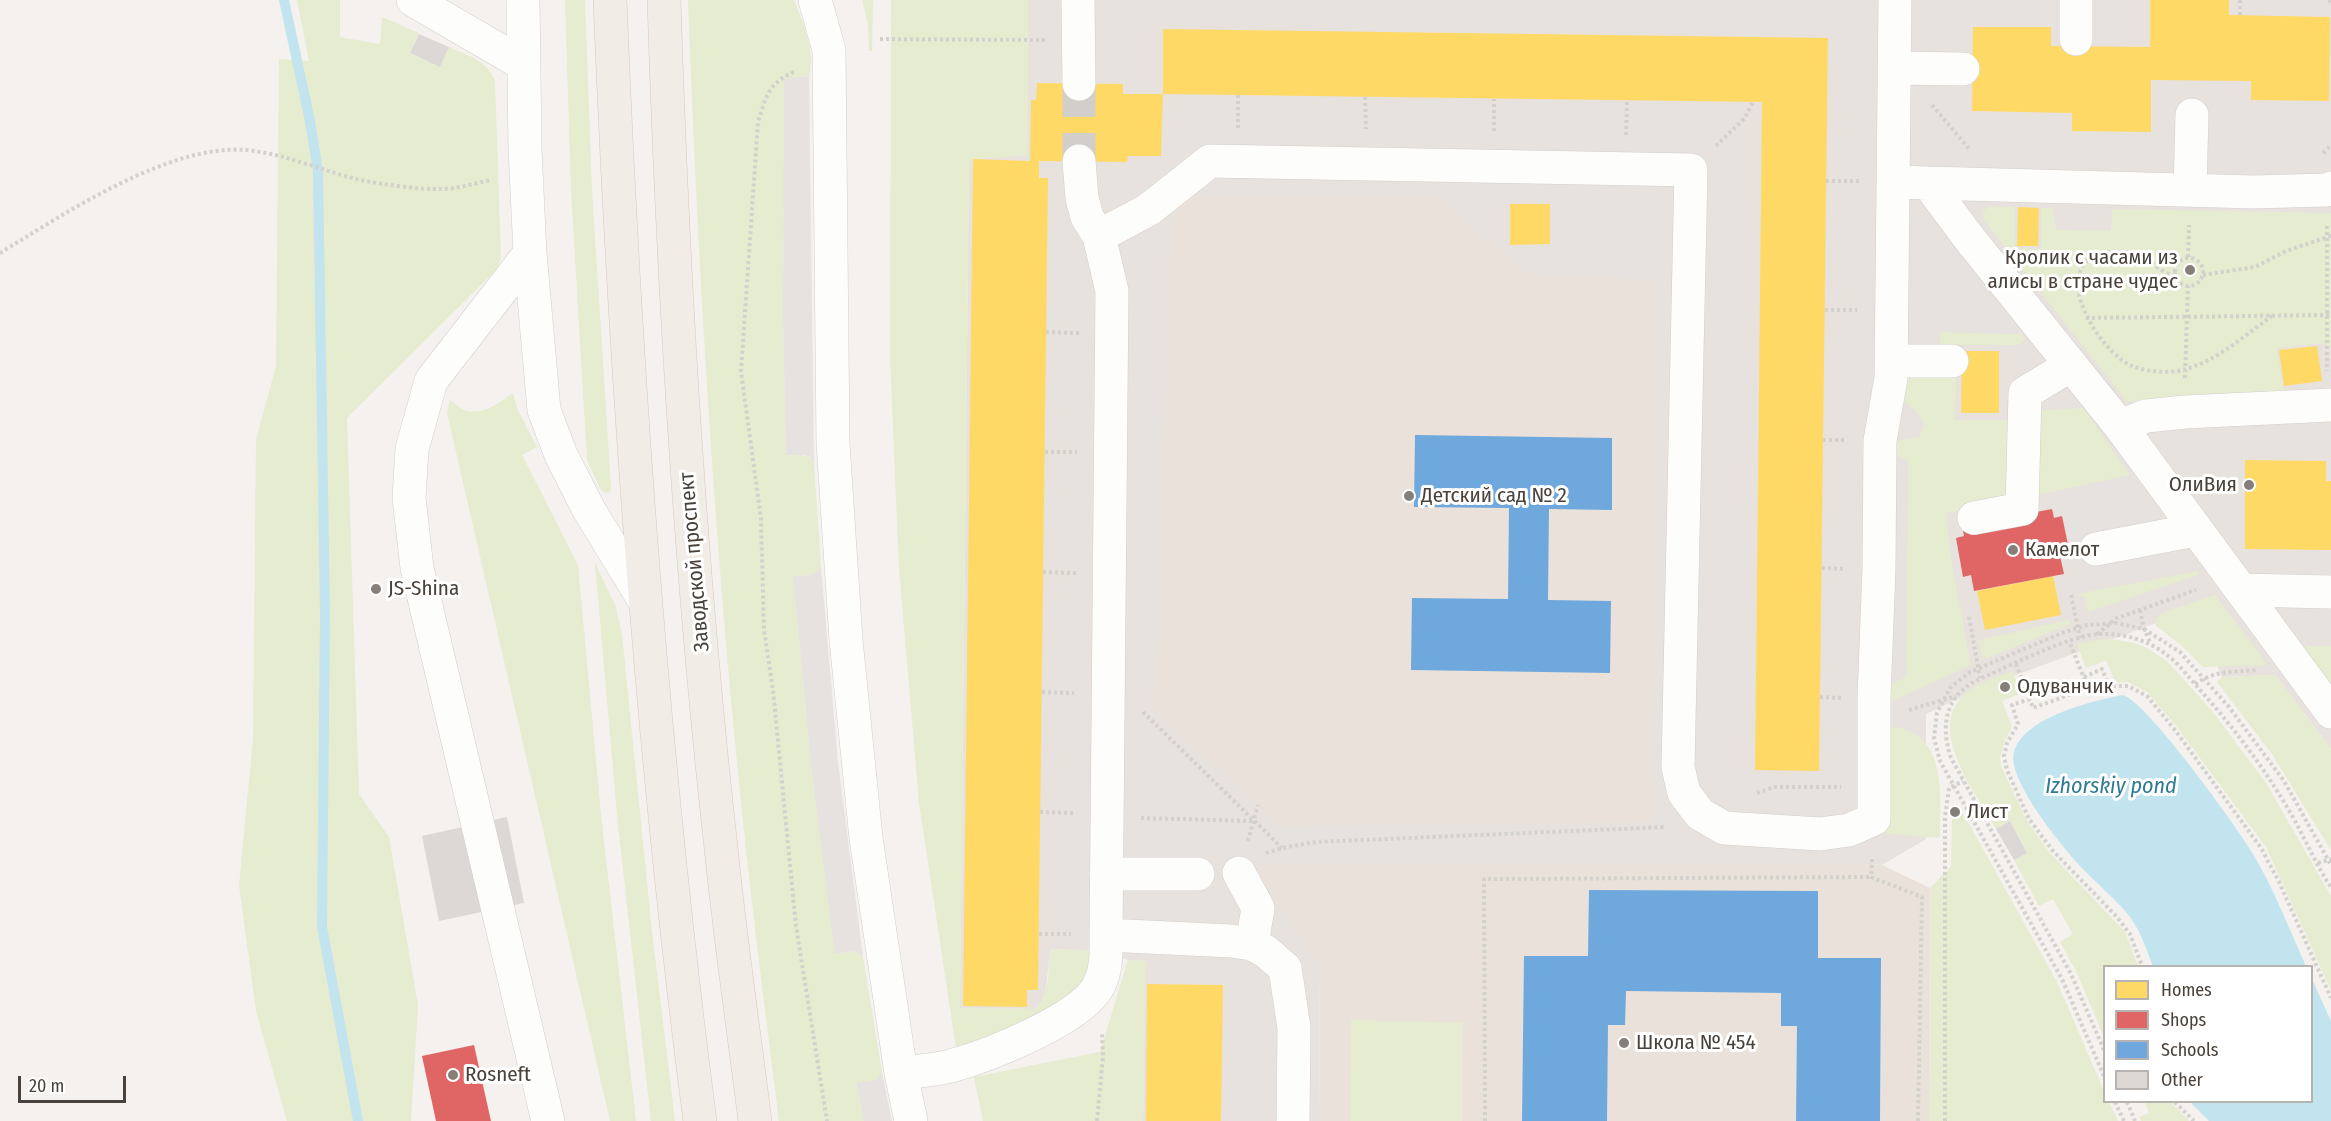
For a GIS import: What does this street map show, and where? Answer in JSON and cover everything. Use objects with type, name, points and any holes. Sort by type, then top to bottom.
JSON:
[{"type":"main road","points":[[610,0],[620,239],[644,600],[675,909],[700,1121]]},
{"type":"main road","name":"Заводской проспект","points":[[664,0],[670,202],[688,482],[722,857],[755,1121]]},
{"type":"street","points":[[413,0],[523,64]]},
{"type":"street","points":[[524,0],[526,176],[530,253],[544,410],[561,455],[589,510],[644,600]]},
{"type":"street","points":[[815,0],[829,50],[830,63],[833,443],[845,628],[866,838],[901,1073],[911,1121]]},
{"type":"street","points":[[1078,0],[1079,84]]},
{"type":"street","points":[[1099,236],[1148,210],[1210,161],[1691,170],[1678,767],[1684,793],[1700,814],[1724,828],[1820,834],[1849,830],[1874,819],[1880,441],[1891,378],[1894,182],[1904,68],[1895,0]]},
{"type":"street","points":[[2076,0],[2076,39]]},
{"type":"street","points":[[1904,68],[1963,69]]},
{"type":"street","points":[[2190,190],[2192,115]]},
{"type":"street","points":[[901,1073],[951,1066],[1012,1045],[1060,1020],[1081,1005],[1099,987],[1106,965],[1112,291],[1099,236],[1087,217],[1082,198],[1079,161]]},
{"type":"street","points":[[1894,182],[2254,192],[2329,189]]},
{"type":"street","points":[[1928,183],[2120,426],[2331,712]]},
{"type":"street","points":[[530,253],[431,381],[412,449],[409,498],[417,568],[548,1121]]},
{"type":"street","points":[[1891,361],[1952,361]]},
{"type":"street","points":[[1974,518],[2022,509],[2025,393],[2071,365]]},
{"type":"street","points":[[2120,426],[2146,416],[2185,412],[2329,405]]},
{"type":"street","points":[[2096,549],[2195,530]]},
{"type":"street","points":[[2241,590],[2331,592]]},
{"type":"street","points":[[1239,873],[1258,908],[1252,944]]},
{"type":"street","points":[[1106,874],[1198,874]]},
{"type":"street","points":[[1106,935],[1252,944],[1265,951],[1285,968],[1294,1028],[1293,1121]]},
{"type":"path","points":[[2240,0],[2240,15]]},
{"type":"path","points":[[880,39],[1078,40]]},
{"type":"path","points":[[827,1121],[796,926],[773,690],[764,630],[761,519],[741,371],[758,122],[766,96],[779,78],[805,67],[830,63]]},
{"type":"path","points":[[1904,68],[1997,184]]},
{"type":"path","points":[[1691,170],[1744,119],[1753,102]]},
{"type":"path","points":[[2316,156],[2326,152],[2331,145]]},
{"type":"path","points":[[0,253],[75,208],[147,171],[197,154],[243,150],[262,152],[362,180],[443,190],[526,176]]},
{"type":"path","points":[[2326,152],[2329,189],[2329,405]]},
{"type":"path","points":[[2203,275],[2255,267],[2286,251],[2329,237]]},
{"type":"path","points":[[2175,276],[2165,273],[2148,258],[2134,251],[2101,253],[2083,267],[2080,275],[2079,299],[2087,318],[2109,348],[2120,359],[2132,366],[2173,371],[2203,363],[2272,316]]},
{"type":"path","points":[[2188,257],[2197,259],[2203,266],[2203,275],[2195,285],[2187,286],[2180,283],[2175,276],[2175,267],[2180,260],[2188,257]]},
{"type":"path","points":[[2186,353],[2187,286]]},
{"type":"path","points":[[2034,319],[2329,315]]},
{"type":"path","points":[[2096,634],[2117,618],[2208,585],[2241,590]]},
{"type":"path","points":[[2071,595],[2080,638]]},
{"type":"path","points":[[2140,610],[2144,629],[2152,645]]},
{"type":"path","points":[[1969,617],[1980,678]]},
{"type":"path","points":[[2103,1074],[2062,979],[1940,760],[1934,738],[1934,725],[1942,700],[1959,679],[1979,668],[2078,628],[2110,624],[2144,629],[2180,652],[2268,757],[2330,862],[2318,863]]},
{"type":"path","points":[[2103,1048],[2071,974],[1951,758],[1945,729],[1951,704],[1966,686],[2069,641],[2096,634],[2127,636],[2152,645],[2172,659],[2195,684],[2259,763],[2288,808],[2331,887]]},
{"type":"path","points":[[2016,664],[2033,708],[2088,688],[2069,641]]},
{"type":"path","points":[[2195,684],[2218,672],[2298,668]]},
{"type":"path","points":[[2084,677],[2102,669],[2109,686],[2128,686],[2146,696],[2175,730],[2261,848],[2279,882],[2331,998]]},
{"type":"path","points":[[1042,692],[1123,693],[1282,848]]},
{"type":"path","points":[[1874,721],[1957,696]]},
{"type":"path","points":[[2030,699],[2012,705],[2018,724],[2004,751],[2007,770],[2029,819],[2053,851],[2130,934],[2142,965]]},
{"type":"path","points":[[1946,1121],[1945,818],[1949,788],[1963,781]]},
{"type":"path","points":[[1753,795],[1774,787],[1875,787]]},
{"type":"path","points":[[1040,812],[1107,814],[1125,818],[1254,821]]},
{"type":"path","points":[[1239,873],[1252,861],[1282,848],[1316,842],[1660,828],[1700,814]]},
{"type":"path","points":[[1871,877],[1874,819]]},
{"type":"path","points":[[1485,1121],[1484,879],[1871,877],[1922,897],[1918,1121]]},
{"type":"path","points":[[1097,1121],[1103,1057],[1099,987]]},
{"type":"path","points":[[2116,1103],[2124,1121]]},
{"type":"path","points":[[2128,1103],[2135,1121]]},
{"type":"path","points":[[2177,1103],[2194,1121]]},
{"type":"shaded area","points":[[1028,0],[2331,0],[2331,749],[2275,675],[2222,677],[2194,609],[1981,688],[1926,714],[1926,839],[1882,865],[1260,874],[1319,965],[1320,1121],[1143,1121],[1145,961],[1128,960],[1100,951],[1051,949],[1045,993],[1041,1004],[1035,1009],[960,1008],[969,159],[1027,48]]},
{"type":"shaded area","points":[[809,76],[814,463],[810,457],[804,455],[786,455],[783,319],[784,79]]},
{"type":"shaded area","name":"Детский сад № 2","points":[[1433,194],[1528,274],[1658,280],[1652,822],[1281,826],[1154,711],[1173,198]]},
{"type":"shaded area","points":[[1912,215],[1933,215],[1932,345],[1910,345]]},
{"type":"shaded area","points":[[1940,220],[2019,334],[1940,332]]},
{"type":"shaded area","points":[[1889,451],[1908,461],[1906,677],[1881,688]]},
{"type":"shaded area","points":[[2128,478],[2195,567],[2080,588],[2059,493]]},
{"type":"shaded area","points":[[821,567],[838,762],[863,957],[855,951],[835,954],[811,765],[793,576],[812,575]]},
{"type":"shaded area","name":"Школа № 454","points":[[1275,863],[1882,865],[1930,888],[1929,1121],[1320,1121],[1319,965],[1259,874],[1262,865]]},
{"type":"shaded area","points":[[882,1072],[892,1121],[864,1121],[856,1083],[876,1080]]},
{"type":"green space","points":[[297,0],[340,0],[340,37],[380,44],[382,17],[419,33],[410,53],[440,67],[449,47],[482,64],[492,74],[495,81],[501,258],[497,269],[347,418],[359,794],[389,837],[418,1005],[411,1121],[287,1121],[256,1011],[239,885],[253,739],[256,440],[276,366],[279,59],[309,61]]},
{"type":"green space","points":[[565,0],[585,0],[592,190],[611,488],[610,492],[606,493],[601,490],[587,460],[571,191]]},
{"type":"green space","points":[[688,0],[794,0],[810,47],[809,76],[785,79],[783,319],[786,455],[805,456],[814,463],[821,567],[812,575],[793,576],[811,765],[836,954],[855,951],[863,957],[882,1072],[876,1080],[856,1084],[864,1121],[779,1121],[738,775],[719,554],[704,332]]},
{"type":"green space","points":[[862,0],[873,0],[872,51],[869,51],[868,25]]},
{"type":"green space","points":[[891,0],[1028,0],[1028,155],[969,160],[960,1008],[1035,1009],[1040,1004],[1046,990],[1051,949],[1100,951],[1098,969],[1055,1014],[956,1048],[919,803],[899,568],[890,358]]},
{"type":"green space","points":[[1989,207],[2015,207],[2015,248],[2041,249],[2041,208],[2053,208],[2056,230],[2111,231],[2112,209],[2331,213],[2331,348],[2323,343],[2277,348],[2285,398],[2127,402],[1984,220],[1983,211]]},
{"type":"green space","points":[[1940,332],[2019,334],[2023,335],[2024,341],[2019,345],[1940,345]]},
{"type":"green space","points":[[1910,376],[1956,376],[1955,420],[2014,420],[2005,505],[1946,513],[1952,565],[1971,665],[1881,706],[1881,688],[1906,677],[1908,461],[1889,451],[1891,442],[1919,437],[1924,425],[1918,413],[1904,401],[1905,381]]},
{"type":"green space","points":[[513,393],[517,408],[537,447],[522,455],[578,565],[601,815],[636,1121],[610,1121],[447,413],[450,400],[460,408],[473,412],[491,407]]},
{"type":"green space","points":[[2083,408],[2130,475],[2036,495],[2030,411]]},
{"type":"green space","points":[[595,563],[615,605],[622,634],[652,932],[675,1121],[651,1121],[617,815]]},
{"type":"green space","points":[[2198,571],[2200,574],[2088,612],[2084,596],[2078,597],[2078,594]]},
{"type":"green space","points":[[2215,595],[2268,665],[2203,667],[2182,646],[2156,626],[2156,619],[2162,613]]},
{"type":"green space","points":[[2069,620],[2070,624],[1983,660],[1979,640]]},
{"type":"green space","points":[[2111,639],[2134,643],[2147,648],[2167,661],[2213,712],[2266,783],[2331,896],[2331,990],[2266,847],[2177,727],[2147,692],[2128,682],[2115,682],[2106,660],[2086,668],[2077,644]]},
{"type":"green space","points":[[2300,646],[2331,646],[2331,687]]},
{"type":"green space","points":[[2012,671],[2022,693],[2002,701],[2012,727],[2004,742],[2000,758],[2001,766],[2027,821],[2050,853],[2125,932],[2138,965],[2103,965],[2103,1035],[2077,973],[2060,942],[2073,934],[2053,899],[2039,906],[2014,860],[2027,852],[2010,821],[1996,829],[1956,756],[1951,737],[1951,718],[1958,701],[1974,687]]},
{"type":"green space","points":[[2275,675],[2331,749],[2331,850],[2272,754],[2217,682],[2222,677]]},
{"type":"green space","points":[[1896,727],[1913,733],[1925,743],[1933,756],[1940,788],[1940,838],[1879,833],[1885,729]]},
{"type":"green space","points":[[1957,815],[1964,815],[2057,982],[2103,1089],[2103,1103],[2109,1103],[2118,1121],[1929,1121],[1930,888],[1951,867],[1952,820]]},
{"type":"green space","points":[[1128,960],[1146,961],[1143,1121],[983,1121],[974,1077],[1100,1052]]},
{"type":"green space","points":[[1351,1020],[1463,1023],[1462,1121],[1350,1121]]},
{"type":"green space","points":[[2145,1103],[2172,1103],[2189,1121],[2141,1121],[2139,1117],[2149,1113]]},
{"type":"water","name":"Izhorskiy pond","points":[[2123,695],[2135,702],[2170,741],[2253,854],[2268,881],[2306,965],[2153,965],[2130,917],[2074,859],[2050,830],[2027,796],[2014,764],[2014,752],[2020,740],[2031,729],[2061,713]]},
{"type":"water","points":[[2313,981],[2331,1021],[2331,1121],[2209,1121],[2191,1103],[2313,1103]]},
{"type":"building: Homes","points":[[2150,0],[2229,0],[2229,15],[2330,17],[2329,101],[2251,100],[2251,81],[2151,80],[2151,132],[2072,131],[2072,113],[1972,111],[1973,27],[2051,27],[2051,46],[2150,47]]},
{"type":"building: Homes","points":[[1163,29],[1828,38],[1819,771],[1755,770],[1762,102],[1163,94]]},
{"type":"building: Homes","points":[[1037,83],[1123,84],[1123,94],[1163,94],[1161,156],[1128,156],[1127,162],[1039,161],[1039,178],[1048,178],[1038,990],[1027,990],[1027,1007],[963,1006],[973,159],[1030,161],[1031,100],[1036,100]]},
{"type":"building: Homes","points":[[1510,204],[1550,204],[1550,244],[1510,245]]},
{"type":"building: Homes","points":[[2018,207],[2039,208],[2038,246],[2017,246]]},
{"type":"building: Homes","points":[[2317,346],[2322,381],[2284,386],[2279,350]]},
{"type":"building: Homes","points":[[1962,351],[1999,351],[1999,413],[1961,413]]},
{"type":"building: Homes","points":[[2245,460],[2326,461],[2326,481],[2331,481],[2331,550],[2245,549]]},
{"type":"building: Homes","points":[[2053,576],[2061,615],[1985,630],[1977,591]]},
{"type":"building: Homes","points":[[1147,984],[1223,985],[1221,1121],[1146,1121]]},
{"type":"building: Shops","points":[[2052,509],[2054,518],[2062,516],[2070,554],[2060,556],[2064,574],[1974,591],[1971,575],[1963,577],[1956,538],[1964,536],[1962,526]]},
{"type":"building: Shops","name":"Rosneft","points":[[474,1045],[491,1121],[436,1121],[422,1056]]},
{"type":"building: Schools","points":[[1415,435],[1612,438],[1612,510],[1549,509],[1548,600],[1611,601],[1610,673],[1411,670],[1412,598],[1508,599],[1509,508],[1414,507]]},
{"type":"building: Schools","points":[[1589,890],[1818,891],[1818,958],[1881,958],[1880,1121],[1796,1121],[1797,1026],[1781,1026],[1781,993],[1626,991],[1625,1025],[1608,1025],[1607,1121],[1522,1121],[1524,956],[1588,956]]},
{"type":"building: Other","points":[[419,34],[449,47],[440,67],[410,53]]},
{"type":"building: Other","points":[[507,817],[524,903],[439,921],[422,836]]},
{"type":"building: Other","points":[[2010,821],[2027,853],[2014,860],[1996,829]]},
{"type":"waterway","points":[[284,0],[310,121],[318,171],[325,614],[322,927],[358,1121]]},
{"type":"tunnel","points":[[1079,84],[1079,161]]},
{"type":"place","name":"Кролик с часами из алисы в стране чудес","points":[[2190,270]]},
{"type":"place","name":"ОлиВия","points":[[2249,485]]},
{"type":"place","name":"Детский сад № 2","points":[[1409,496]]},
{"type":"place","name":"Камелот","points":[[2013,550]]},
{"type":"place","name":"JS-Shina","points":[[376,589]]},
{"type":"place","name":"Одуванчик","points":[[2005,687]]},
{"type":"place","name":"Лист","points":[[1955,812]]},
{"type":"place","name":"Школа № 454","points":[[1624,1043]]},
{"type":"place","name":"Rosneft","points":[[453,1075]]}]
